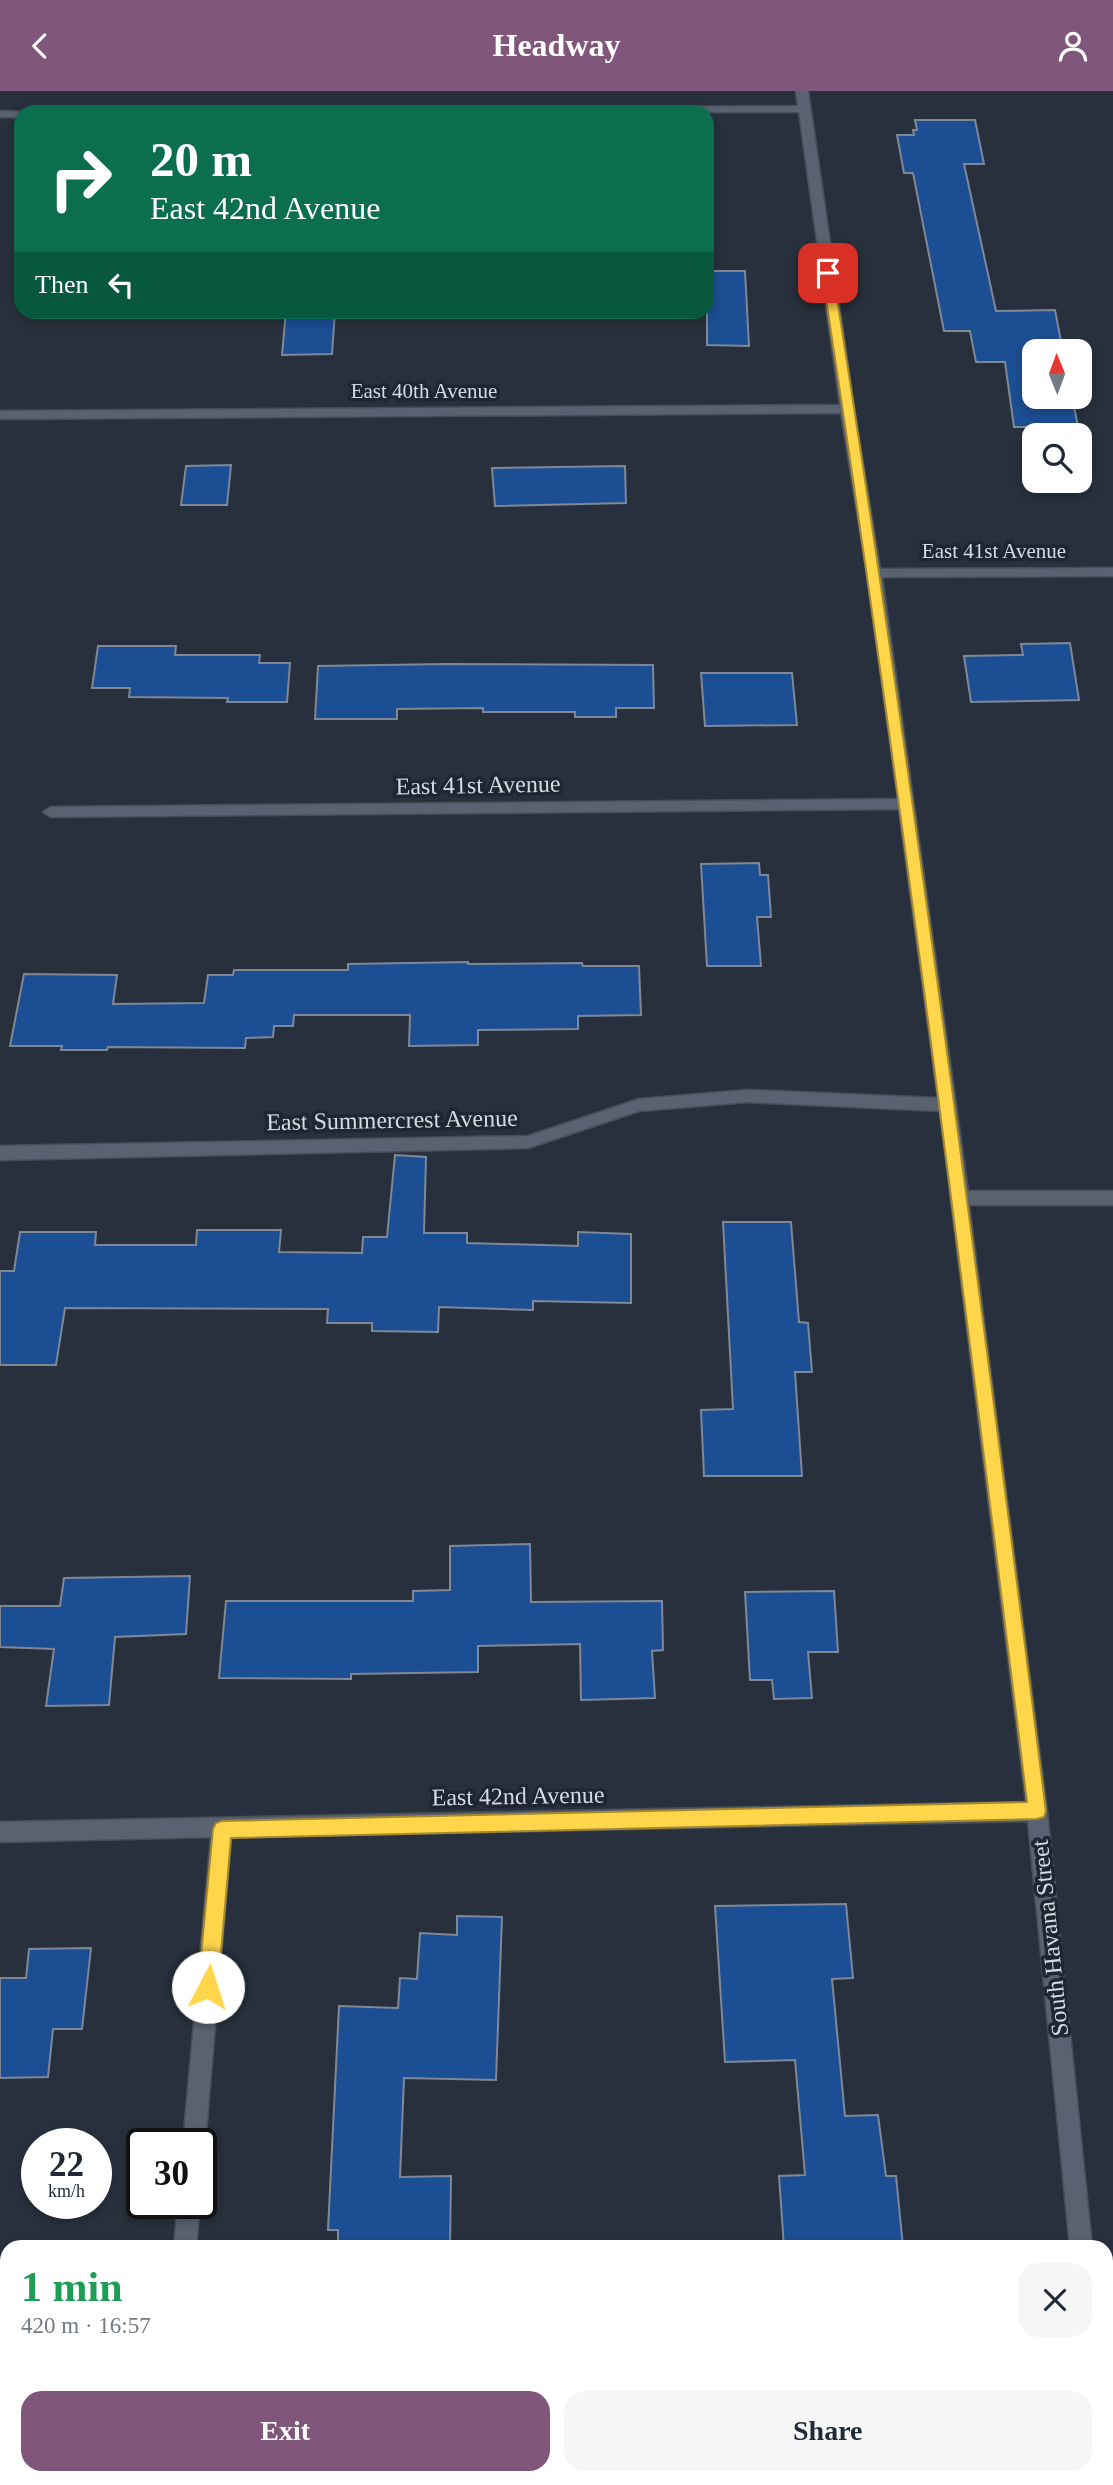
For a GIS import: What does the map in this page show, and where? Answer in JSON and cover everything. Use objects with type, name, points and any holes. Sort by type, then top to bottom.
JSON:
[{"type":"street","name":"South Havana Street","points":[[802,91],[847,409],[874,573],[960,1198],[1037,1811],[1080,2240]]},
{"type":"street","points":[[714,110],[804,109]]},
{"type":"street","name":"East 40th Avenue","points":[[0,415],[847,409]]},
{"type":"street","name":"East 41st Avenue","points":[[874,573],[1113,572]]},
{"type":"street","name":"East 41st Avenue","points":[[51,812],[906,804]]},
{"type":"street","name":"East Summercrest Avenue","points":[[0,1153],[528,1142],[639,1105],[748,1096],[947,1105]]},
{"type":"street","points":[[960,1198],[1113,1198]]},
{"type":"street","name":"East 42nd Avenue","points":[[0,1832],[1037,1811]]},
{"type":"street","points":[[195,2128],[222,1829]]},
{"type":"street","points":[[186,2240],[188,2219]]},
{"type":"building","points":[[915,120],[975,120],[984,164],[964,164],[996,311],[1055,310],[1061,339],[1022,339],[1022,409],[1074,409],[1077,423],[1022,423],[1022,427],[1014,427],[1005,362],[976,362],[970,331],[944,331],[913,173],[904,173],[897,135],[914,135],[913,130],[917,130]]},
{"type":"building","points":[[714,271],[745,271],[749,346],[707,345],[707,319],[714,319]]},
{"type":"building","points":[[285,319],[334,319],[332,354],[282,355]]},
{"type":"building","points":[[231,465],[227,505],[181,505],[186,466]]},
{"type":"building","points":[[625,466],[626,503],[495,506],[492,468]]},
{"type":"building","points":[[1070,643],[1079,700],[971,702],[964,656],[1023,655],[1021,644]]},
{"type":"building","points":[[98,646],[176,646],[175,655],[260,655],[259,663],[290,663],[287,702],[227,702],[228,698],[129,697],[130,688],[92,688]]},
{"type":"building","points":[[653,665],[654,708],[616,708],[616,717],[575,717],[575,712],[483,712],[483,708],[397,709],[397,719],[315,719],[318,666]]},
{"type":"building","points":[[701,673],[792,673],[797,725],[705,726]]},
{"type":"building","points":[[759,863],[760,875],[768,875],[771,917],[757,917],[761,966],[707,966],[701,864]]},
{"type":"building","points":[[468,962],[639,966],[641,1015],[578,1016],[578,1029],[478,1030],[478,1045],[409,1046],[410,1015],[294,1015],[293,1026],[274,1026],[273,1037],[246,1038],[245,1048],[108,1047],[107,1050],[61,1050],[62,1046],[10,1046],[24,974],[117,975],[113,1004],[204,1003],[208,975],[233,975],[234,970],[348,970],[348,964]]},
{"type":"building","points":[[395,1155],[426,1157],[424,1233],[467,1233],[467,1243],[578,1246],[578,1232],[631,1234],[631,1303],[533,1301],[533,1310],[439,1307],[438,1332],[372,1331],[372,1323],[327,1323],[328,1309],[65,1308],[56,1365],[0,1365],[0,1271],[14,1271],[20,1232],[96,1232],[95,1245],[196,1245],[197,1230],[281,1230],[279,1252],[362,1253],[363,1237],[387,1237]]},
{"type":"building","points":[[723,1222],[791,1222],[799,1322],[808,1323],[812,1372],[795,1372],[802,1476],[704,1476],[701,1410],[733,1409]]},
{"type":"building","points":[[530,1544],[531,1602],[662,1601],[663,1650],[652,1651],[655,1698],[581,1700],[580,1644],[478,1646],[478,1672],[351,1674],[351,1679],[219,1678],[226,1601],[413,1601],[413,1591],[450,1590],[450,1546]]},
{"type":"building","points":[[190,1576],[186,1634],[115,1637],[109,1705],[46,1706],[54,1649],[0,1647],[0,1606],[60,1606],[64,1578]]},
{"type":"building","points":[[834,1591],[838,1652],[808,1652],[812,1698],[774,1699],[772,1680],[750,1680],[745,1592]]},
{"type":"building","points":[[846,1904],[853,1978],[832,1979],[845,2116],[878,2115],[886,2176],[896,2176],[902,2240],[784,2240],[779,2176],[805,2175],[795,2060],[725,2062],[715,1906]]},
{"type":"building","points":[[457,1916],[502,1917],[496,2080],[404,2078],[400,2177],[451,2176],[450,2240],[338,2240],[338,2230],[328,2230],[339,2006],[398,2008],[400,1978],[417,1979],[420,1933],[457,1935]]},
{"type":"building","points":[[91,1948],[82,2029],[53,2029],[48,2077],[0,2078],[0,1978],[26,1978],[29,1949]]},
{"type":"route","points":[[208,1987],[222,1829],[1037,1811],[960,1198],[874,573],[828,273]]}]
